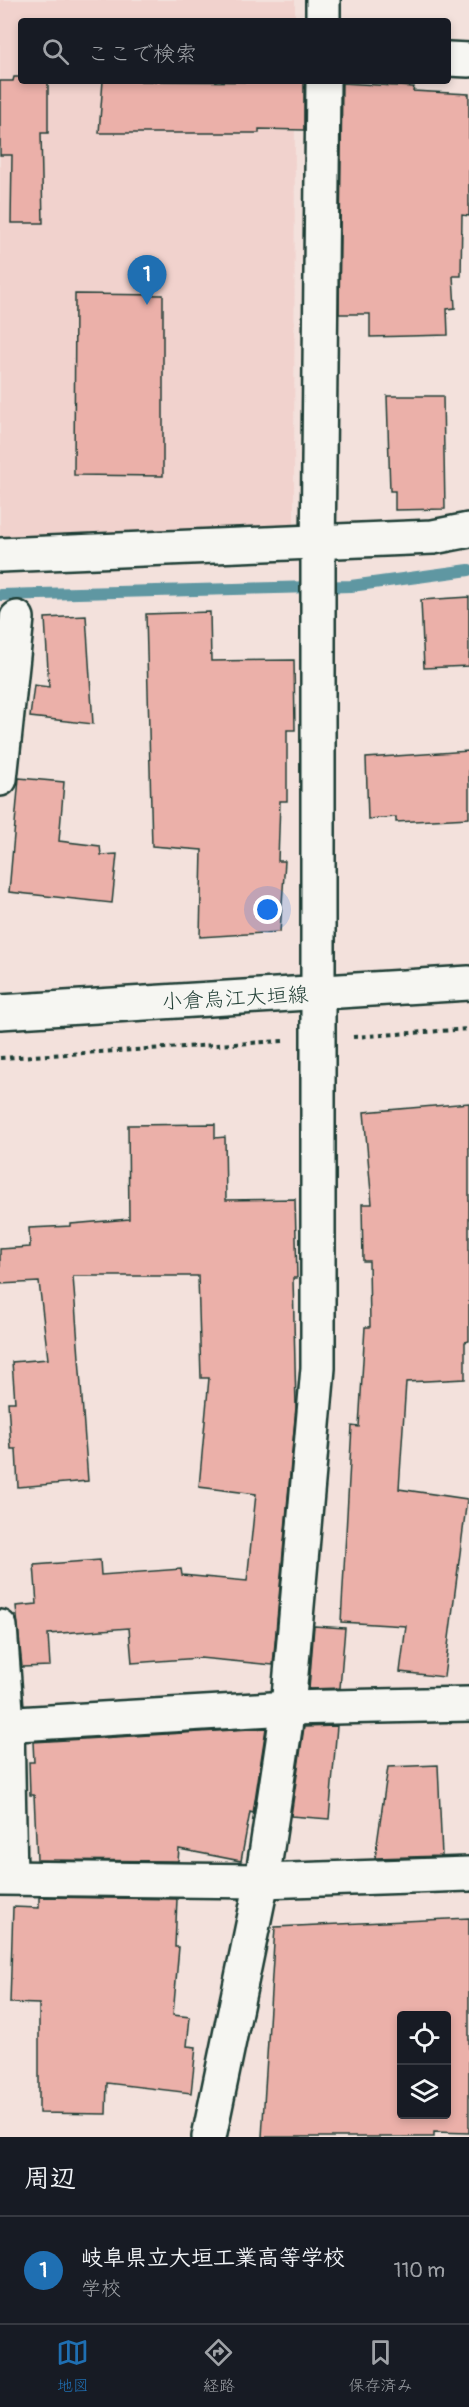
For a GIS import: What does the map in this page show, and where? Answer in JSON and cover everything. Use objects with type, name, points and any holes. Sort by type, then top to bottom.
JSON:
[{"type":"street","points":[[323,0],[323,18]]},
{"type":"street","points":[[451,59],[469,60]]},
{"type":"street","points":[[209,2137],[262,1881],[288,1708],[318,1368],[320,993],[318,549],[323,84]]},
{"type":"street","points":[[0,555],[318,549],[433,537],[469,530]]},
{"type":"street","points":[[0,779],[17,618]]},
{"type":"street","name":"小倉烏江大垣線","points":[[0,1012],[469,983]]},
{"type":"street","points":[[0,1627],[5,1878],[262,1881],[469,1874]]},
{"type":"street","points":[[3,1724],[288,1708],[469,1704]]},
{"type":"path","points":[[0,1058],[469,1029]]},
{"type":"shaded area","points":[[0,0],[295,0],[295,18],[18,18],[18,84],[295,84],[294,529],[0,537]]},
{"type":"building","points":[[14,77],[18,77],[18,84],[48,84],[48,133],[41,133],[43,223],[11,223],[12,155],[0,155],[0,81],[13,81]]},
{"type":"building","points":[[103,84],[304,84],[304,130],[259,129],[259,133],[99,133]]},
{"type":"building","points":[[342,84],[414,87],[413,91],[469,94],[469,216],[462,215],[461,276],[453,276],[455,308],[447,309],[448,335],[370,337],[370,314],[339,314]]},
{"type":"building","points":[[75,294],[163,295],[163,476],[74,475]]},
{"type":"building","points":[[387,396],[443,396],[445,509],[395,510],[395,491],[390,491]]},
{"type":"building","points":[[469,597],[469,666],[424,668],[421,600]]},
{"type":"building","points":[[210,612],[211,661],[294,660],[295,730],[287,730],[287,801],[280,801],[278,861],[285,861],[280,932],[200,937],[202,850],[152,846],[146,614]]},
{"type":"building","points":[[86,616],[93,724],[30,717],[34,685],[49,687],[45,618]]},
{"type":"building","points":[[469,751],[469,818],[396,822],[396,817],[368,819],[366,758]]},
{"type":"building","points":[[19,778],[64,782],[59,841],[100,846],[101,855],[117,854],[112,903],[9,892]]},
{"type":"building","points":[[469,1103],[469,1341],[465,1342],[465,1379],[406,1382],[399,1489],[467,1499],[444,1677],[400,1672],[406,1626],[341,1622],[352,1426],[359,1427],[365,1327],[370,1327],[369,1261],[363,1261],[362,1204],[372,1204],[364,1112]]},
{"type":"building","points":[[215,1124],[215,1138],[225,1137],[226,1200],[295,1199],[297,1278],[293,1278],[296,1407],[273,1665],[200,1658],[132,1663],[129,1628],[48,1634],[50,1666],[22,1667],[16,1606],[37,1604],[34,1565],[100,1560],[101,1575],[181,1569],[182,1575],[247,1581],[256,1494],[199,1487],[209,1378],[201,1378],[198,1276],[73,1276],[88,1481],[18,1487],[16,1449],[11,1449],[8,1402],[15,1402],[12,1362],[48,1359],[39,1282],[0,1284],[0,1249],[30,1247],[29,1228],[129,1219],[128,1125]]},
{"type":"building","points":[[314,1626],[345,1628],[340,1688],[309,1689]]},
{"type":"building","points":[[337,1726],[329,1819],[291,1816],[304,1727]]},
{"type":"building","points":[[266,1728],[253,1813],[250,1812],[241,1861],[179,1849],[178,1861],[37,1860],[34,1795],[30,1795],[29,1762],[34,1762],[33,1742]]},
{"type":"building","points":[[438,1765],[442,1856],[375,1858],[388,1767]]},
{"type":"building","points":[[39,1897],[177,1899],[175,1947],[179,1947],[173,2015],[190,2017],[187,2046],[196,2047],[191,2093],[107,2083],[106,2114],[39,2113],[39,2004],[10,2003],[13,1907],[39,1908]]},
{"type":"building","points":[[469,1918],[469,2133],[434,2132],[434,2137],[262,2137],[275,1927]]},
{"type":"waterway","points":[[0,595],[351,586],[469,570]]},
{"type":"place","name":"岐阜県立大垣工業高等学校","points":[[147,305]]}]
